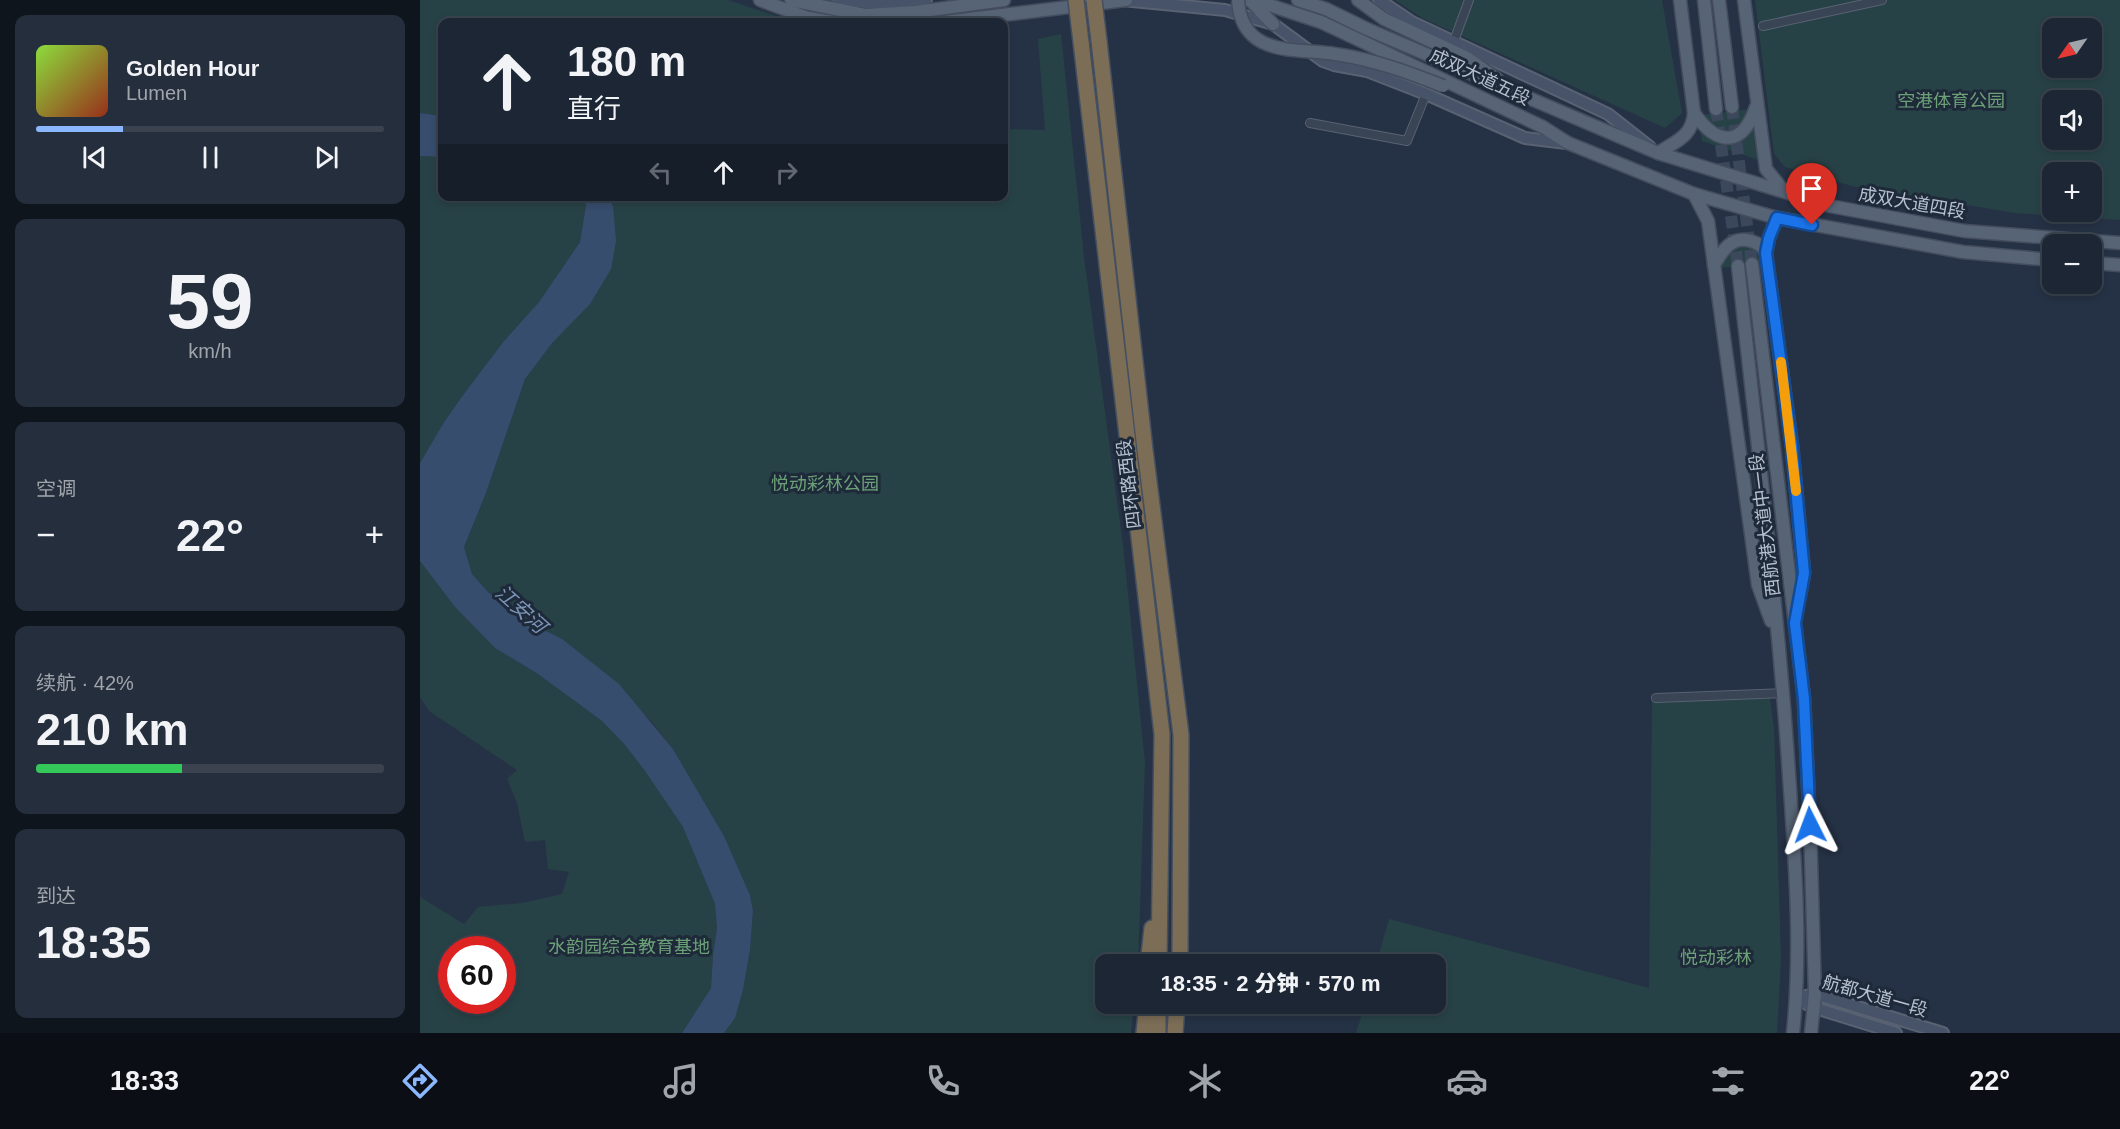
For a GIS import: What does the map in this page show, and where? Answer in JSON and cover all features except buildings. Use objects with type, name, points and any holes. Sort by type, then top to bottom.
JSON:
[{"type":"highway","name":"四环路西段","points":[[1076,0],[1162,734],[1160,954]]},
{"type":"highway","name":"四环路西段","points":[[1094,0],[1144,450],[1181,735],[1180,954]]},
{"type":"highway","points":[[1150,954],[1160,868]]},
{"type":"highway","points":[[1147,1014],[1148,1032]]},
{"type":"highway","points":[[1148,1032],[1154,1014]]},
{"type":"highway","points":[[1175,1033],[1181,1014]]},
{"type":"highway","points":[[1183,1014],[1185,1033]]},
{"type":"main road","points":[[759,0],[808,18]]},
{"type":"main road","points":[[791,0],[865,15],[916,12],[1004,0]]},
{"type":"main road","points":[[978,18],[1124,0]]},
{"type":"main road","points":[[1238,0],[1240,17],[1249,33],[1262,42],[1277,47],[1358,58],[1409,72],[1543,127]]},
{"type":"main road","points":[[1250,0],[1273,24]]},
{"type":"main road","name":"成双大道五段","points":[[1250,0],[1266,3],[1321,22],[1543,127],[1568,143],[1694,194]]},
{"type":"main road","name":"成双大道五段","points":[[1298,0],[1326,9],[1367,29],[1658,153],[1704,166]]},
{"type":"main road","points":[[1358,0],[1384,19],[1450,46],[1520,95]]},
{"type":"main road","points":[[1658,153],[1691,130],[1694,113],[1680,0]]},
{"type":"main road","points":[[1704,0],[1716,109]]},
{"type":"main road","points":[[1719,0],[1732,107]]},
{"type":"main road","points":[[1744,0],[1766,169],[1784,192]]},
{"type":"main road","points":[[1694,113],[1705,128],[1713,134],[1727,138],[1742,133],[1750,124],[1758,104]]},
{"type":"main road","name":"成双大道四段","points":[[1704,166],[1830,206],[1964,231],[2120,243]]},
{"type":"main road","points":[[1694,194],[1777,218],[1963,252],[2042,259]]},
{"type":"main road","points":[[1694,194],[1708,220],[1758,585],[1778,639]]},
{"type":"main road","points":[[1766,253],[1777,218]]},
{"type":"main road","points":[[1714,265],[1724,249],[1738,240],[1756,242],[1764,248],[1766,253],[1792,446],[1804,573],[1795,623]]},
{"type":"main road","name":"西航港大道中一段","points":[[1752,264],[1804,699],[1815,994],[1810,1033]]},
{"type":"main road","points":[[2102,264],[2120,265]]},
{"type":"main road","name":"西航港大道中一段","points":[[1738,266],[1784,693],[1797,894],[1796,998],[1792,1033]]},
{"type":"street","points":[[838,0],[878,4],[926,0]]},
{"type":"street","points":[[1124,0],[1225,10],[1273,24],[1323,61],[1367,71],[1426,94],[1525,138],[1568,143]]},
{"type":"street","points":[[1379,0],[1450,46],[1608,114],[1658,153]]},
{"type":"street","points":[[1450,46],[1469,0]]},
{"type":"street","points":[[1763,26],[1882,0]]},
{"type":"street","points":[[1310,123],[1407,141],[1426,94]]},
{"type":"street","points":[[1656,698],[1784,693]]},
{"type":"street","name":"航都大道一段","points":[[1796,998],[1815,994],[1943,1033]]},
{"type":"street","name":"航都大道一段","points":[[1796,998],[1812,1007],[1896,1033]]},
{"type":"green space","points":[[420,0],[728,0],[782,18],[438,18],[438,115],[420,113]]},
{"type":"green space","points":[[1395,0],[1662,0],[1682,113],[1665,128],[1422,18]]},
{"type":"green space","name":"空港体育公园","points":[[1755,0],[2120,0],[2120,220],[2102,219],[2102,162],[2042,162],[2042,215],[2015,213],[1852,186],[1785,167],[1774,154]]},
{"type":"green space","name":"悦动彩林公园","points":[[1061,34],[1084,257],[1123,545],[1145,763],[1138,954],[1095,954],[1095,1014],[1133,1014],[1131,1033],[724,1033],[735,1017],[743,990],[750,950],[753,911],[750,895],[724,836],[673,749],[651,721],[562,639],[529,622],[488,592],[472,574],[464,547],[486,493],[525,379],[553,342],[613,206],[611,201],[1008,201],[1008,129],[1045,130],[1038,39]]},
{"type":"green space","points":[[1752,109],[1743,127],[1722,134],[1701,115]]},
{"type":"green space","points":[[1757,118],[1762,161],[1702,141],[1700,129],[1726,140]]},
{"type":"green space","points":[[420,156],[438,157],[438,201],[584,201],[586,205],[580,242],[539,302],[504,341],[466,391],[444,422],[420,463]]},
{"type":"green space","points":[[1741,244],[1757,248],[1766,263],[1720,268],[1728,250]]},
{"type":"green space","name":"水韵园综合教育基地","points":[[420,561],[455,607],[495,648],[538,674],[602,721],[645,771],[683,827],[715,904],[717,928],[711,988],[682,1033],[420,1033],[420,897],[464,924],[478,907],[522,903],[562,894],[569,872],[548,869],[545,840],[525,842],[517,803],[507,779],[517,770],[429,711],[420,697]]},
{"type":"green space","name":"悦动彩林","points":[[1652,695],[1770,699],[1774,727],[1781,960],[1777,1033],[1356,1033],[1362,1014],[1446,1014],[1446,954],[1379,954],[1389,919],[1649,988]]},
{"type":"water","points":[[420,113],[438,115],[438,157],[420,156]]},
{"type":"water","points":[[584,201],[611,201],[613,206],[616,241],[611,269],[590,304],[553,342],[525,379],[486,493],[464,547],[472,574],[488,592],[529,622],[562,639],[619,684],[673,749],[724,836],[750,895],[753,911],[750,950],[743,990],[735,1018],[724,1033],[682,1033],[711,988],[717,928],[715,904],[683,827],[645,771],[602,721],[538,674],[495,648],[455,607],[420,561],[420,463],[444,422],[466,391],[504,341],[539,302],[580,242],[586,205]]},
{"type":"tunnel","points":[[1732,107],[1752,264]]},
{"type":"tunnel","points":[[1716,109],[1738,266]]},
{"type":"slow traffic","points":[[1781,362],[1796,491]]},
{"type":"route","points":[[1810,825],[1804,699],[1795,623],[1804,573],[1792,446],[1766,253],[1777,218],[1812,225]]},
{"type":"water label","name":"江安河","points":[[521,609]]}]
